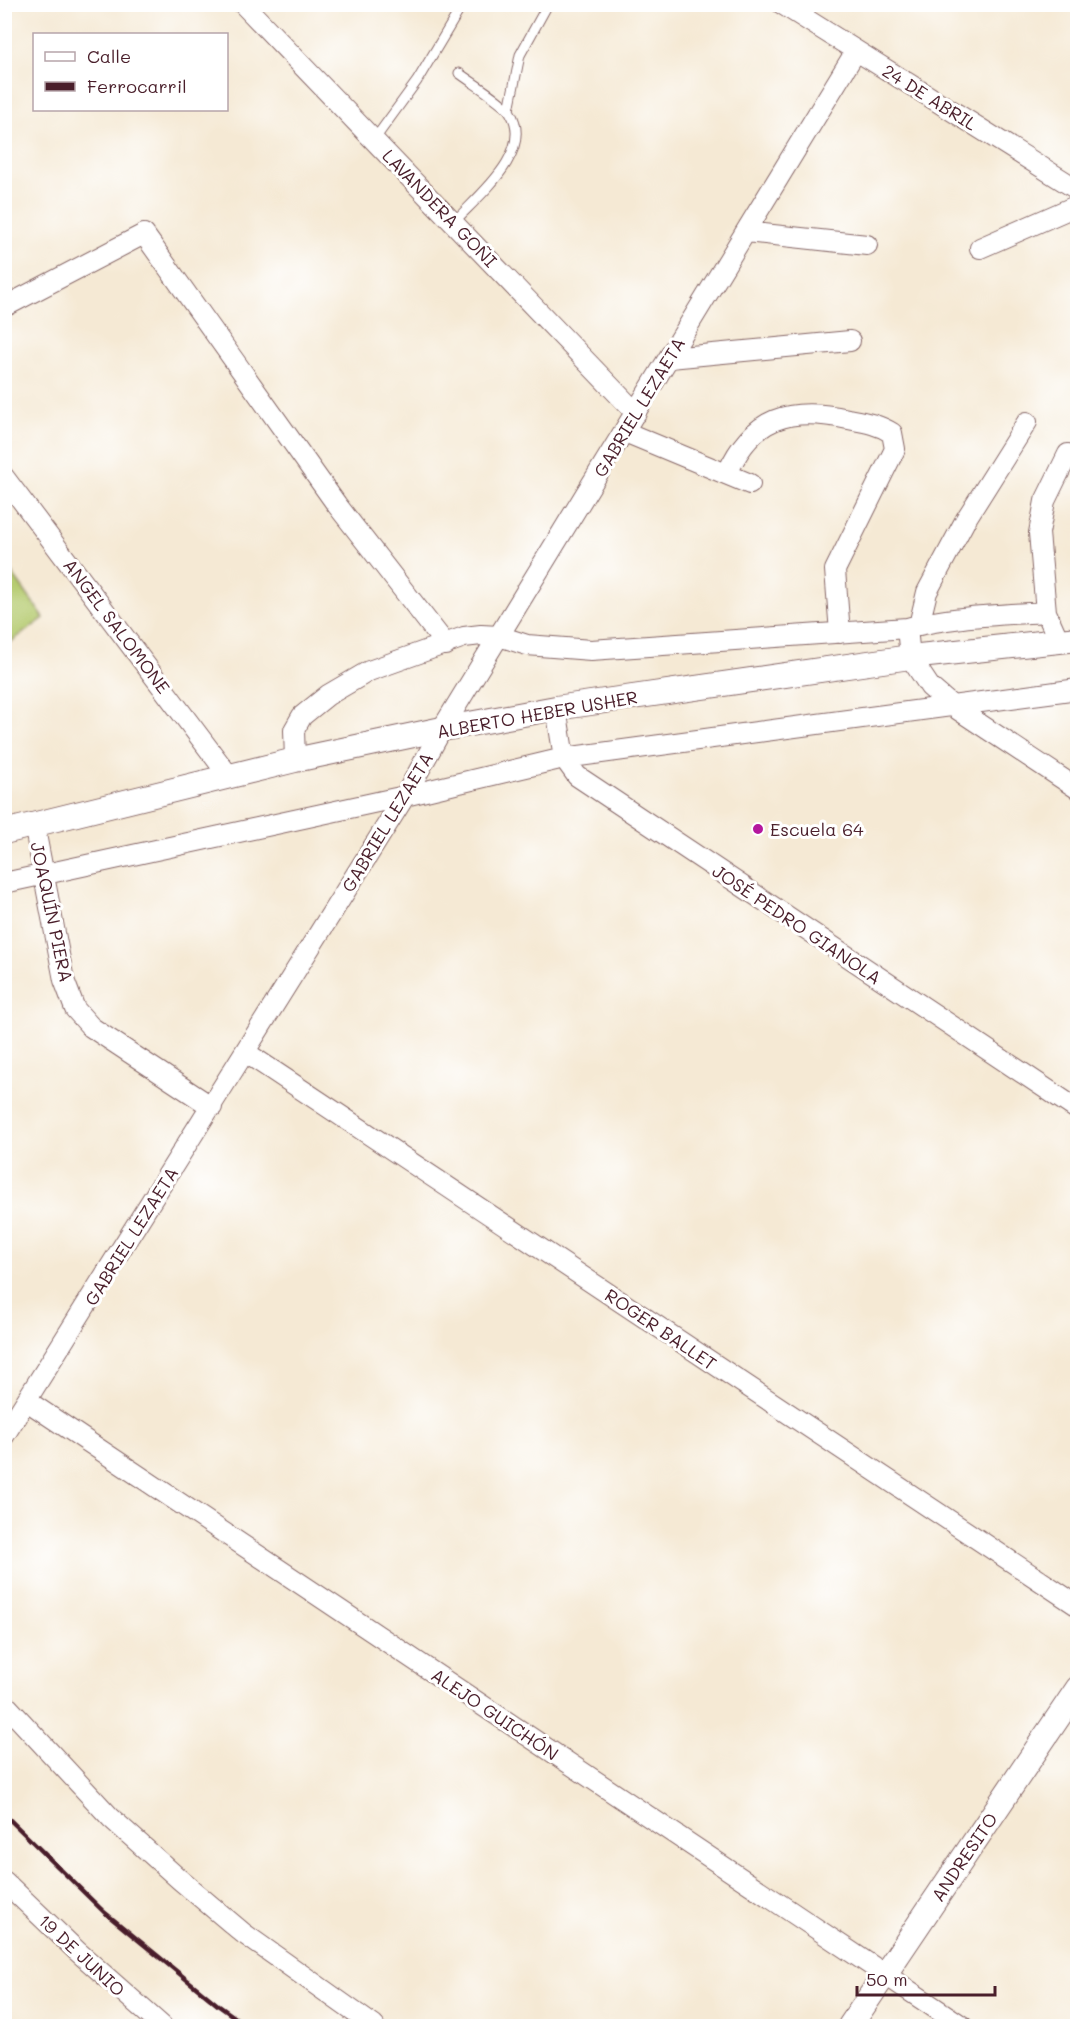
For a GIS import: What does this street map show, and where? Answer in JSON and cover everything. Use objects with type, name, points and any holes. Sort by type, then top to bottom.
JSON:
[{"type":"street","name":"LAVANDERA GOÑI","points":[[243,4],[636,413]]},
{"type":"street","name":"24 DE ABRIL","points":[[782,4],[1077,190]]},
{"type":"street","name":"GABRIEL LEZAETA","points":[[4,1436],[405,796],[442,729],[856,51]]},
{"type":"street","points":[[980,248],[1077,205]]},
{"type":"street","points":[[746,232],[867,245]]},
{"type":"street","points":[[4,307],[144,234],[337,505],[446,645]]},
{"type":"street","points":[[670,358],[850,341]]},
{"type":"street","points":[[727,474],[736,454],[747,439],[763,425],[784,417],[801,414],[833,416],[881,426],[892,433],[895,449],[835,570],[840,633]]},
{"type":"street","points":[[1027,422],[966,519],[927,592],[913,626],[910,657],[930,687],[951,705],[1077,789]]},
{"type":"street","points":[[625,432],[750,484]]},
{"type":"street","points":[[1068,454],[1045,501],[1039,533],[1046,612],[1068,640]]},
{"type":"street","name":"ANGEL SALOMONE","points":[[4,477],[230,776]]},
{"type":"street","points":[[295,760],[294,730],[302,716],[328,695],[369,671],[464,637],[481,634],[499,636],[527,645],[591,650],[840,633],[1046,612]]},
{"type":"street","name":"ALBERTO HEBER USHER","points":[[4,832],[295,760],[556,708],[910,657],[1068,640]]},
{"type":"street","points":[[4,883],[405,796],[564,758],[1077,689]]},
{"type":"street","points":[[556,708],[564,758]]},
{"type":"street","name":"JOSÉ PEDRO GIANOLA","points":[[564,758],[577,776],[1077,1110]]},
{"type":"street","name":"JOAQUÍN PIERA","points":[[33,824],[64,980],[79,1014],[91,1027],[212,1107]]},
{"type":"street","name":"ROGER BALLET","points":[[245,1052],[1077,1606]]},
{"type":"street","name":"ALEJO GUICHÓN","points":[[27,1401],[962,2026]]},
{"type":"street","name":"ANDRESITO","points":[[850,2026],[1077,1688]]},
{"type":"street","points":[[4,1703],[111,1818],[179,1879],[243,1933],[374,2026]]},
{"type":"street","name":"19 DE JUNIO","points":[[4,1881],[77,1951],[162,2026]]},
{"type":"lane","points":[[374,140],[417,81],[463,4]]},
{"type":"lane","points":[[509,110],[520,55],[548,4]]},
{"type":"lane","points":[[454,222],[507,164],[517,136],[517,127],[509,110],[459,73]]},
{"type":"green space","points":[[4,562],[44,618],[5,646],[4,646]]},
{"type":"railway","points":[[4,1814],[104,1912],[219,2006],[247,2026]]},
{"type":"place","name":"Escuela 64","points":[[758,829]]}]
